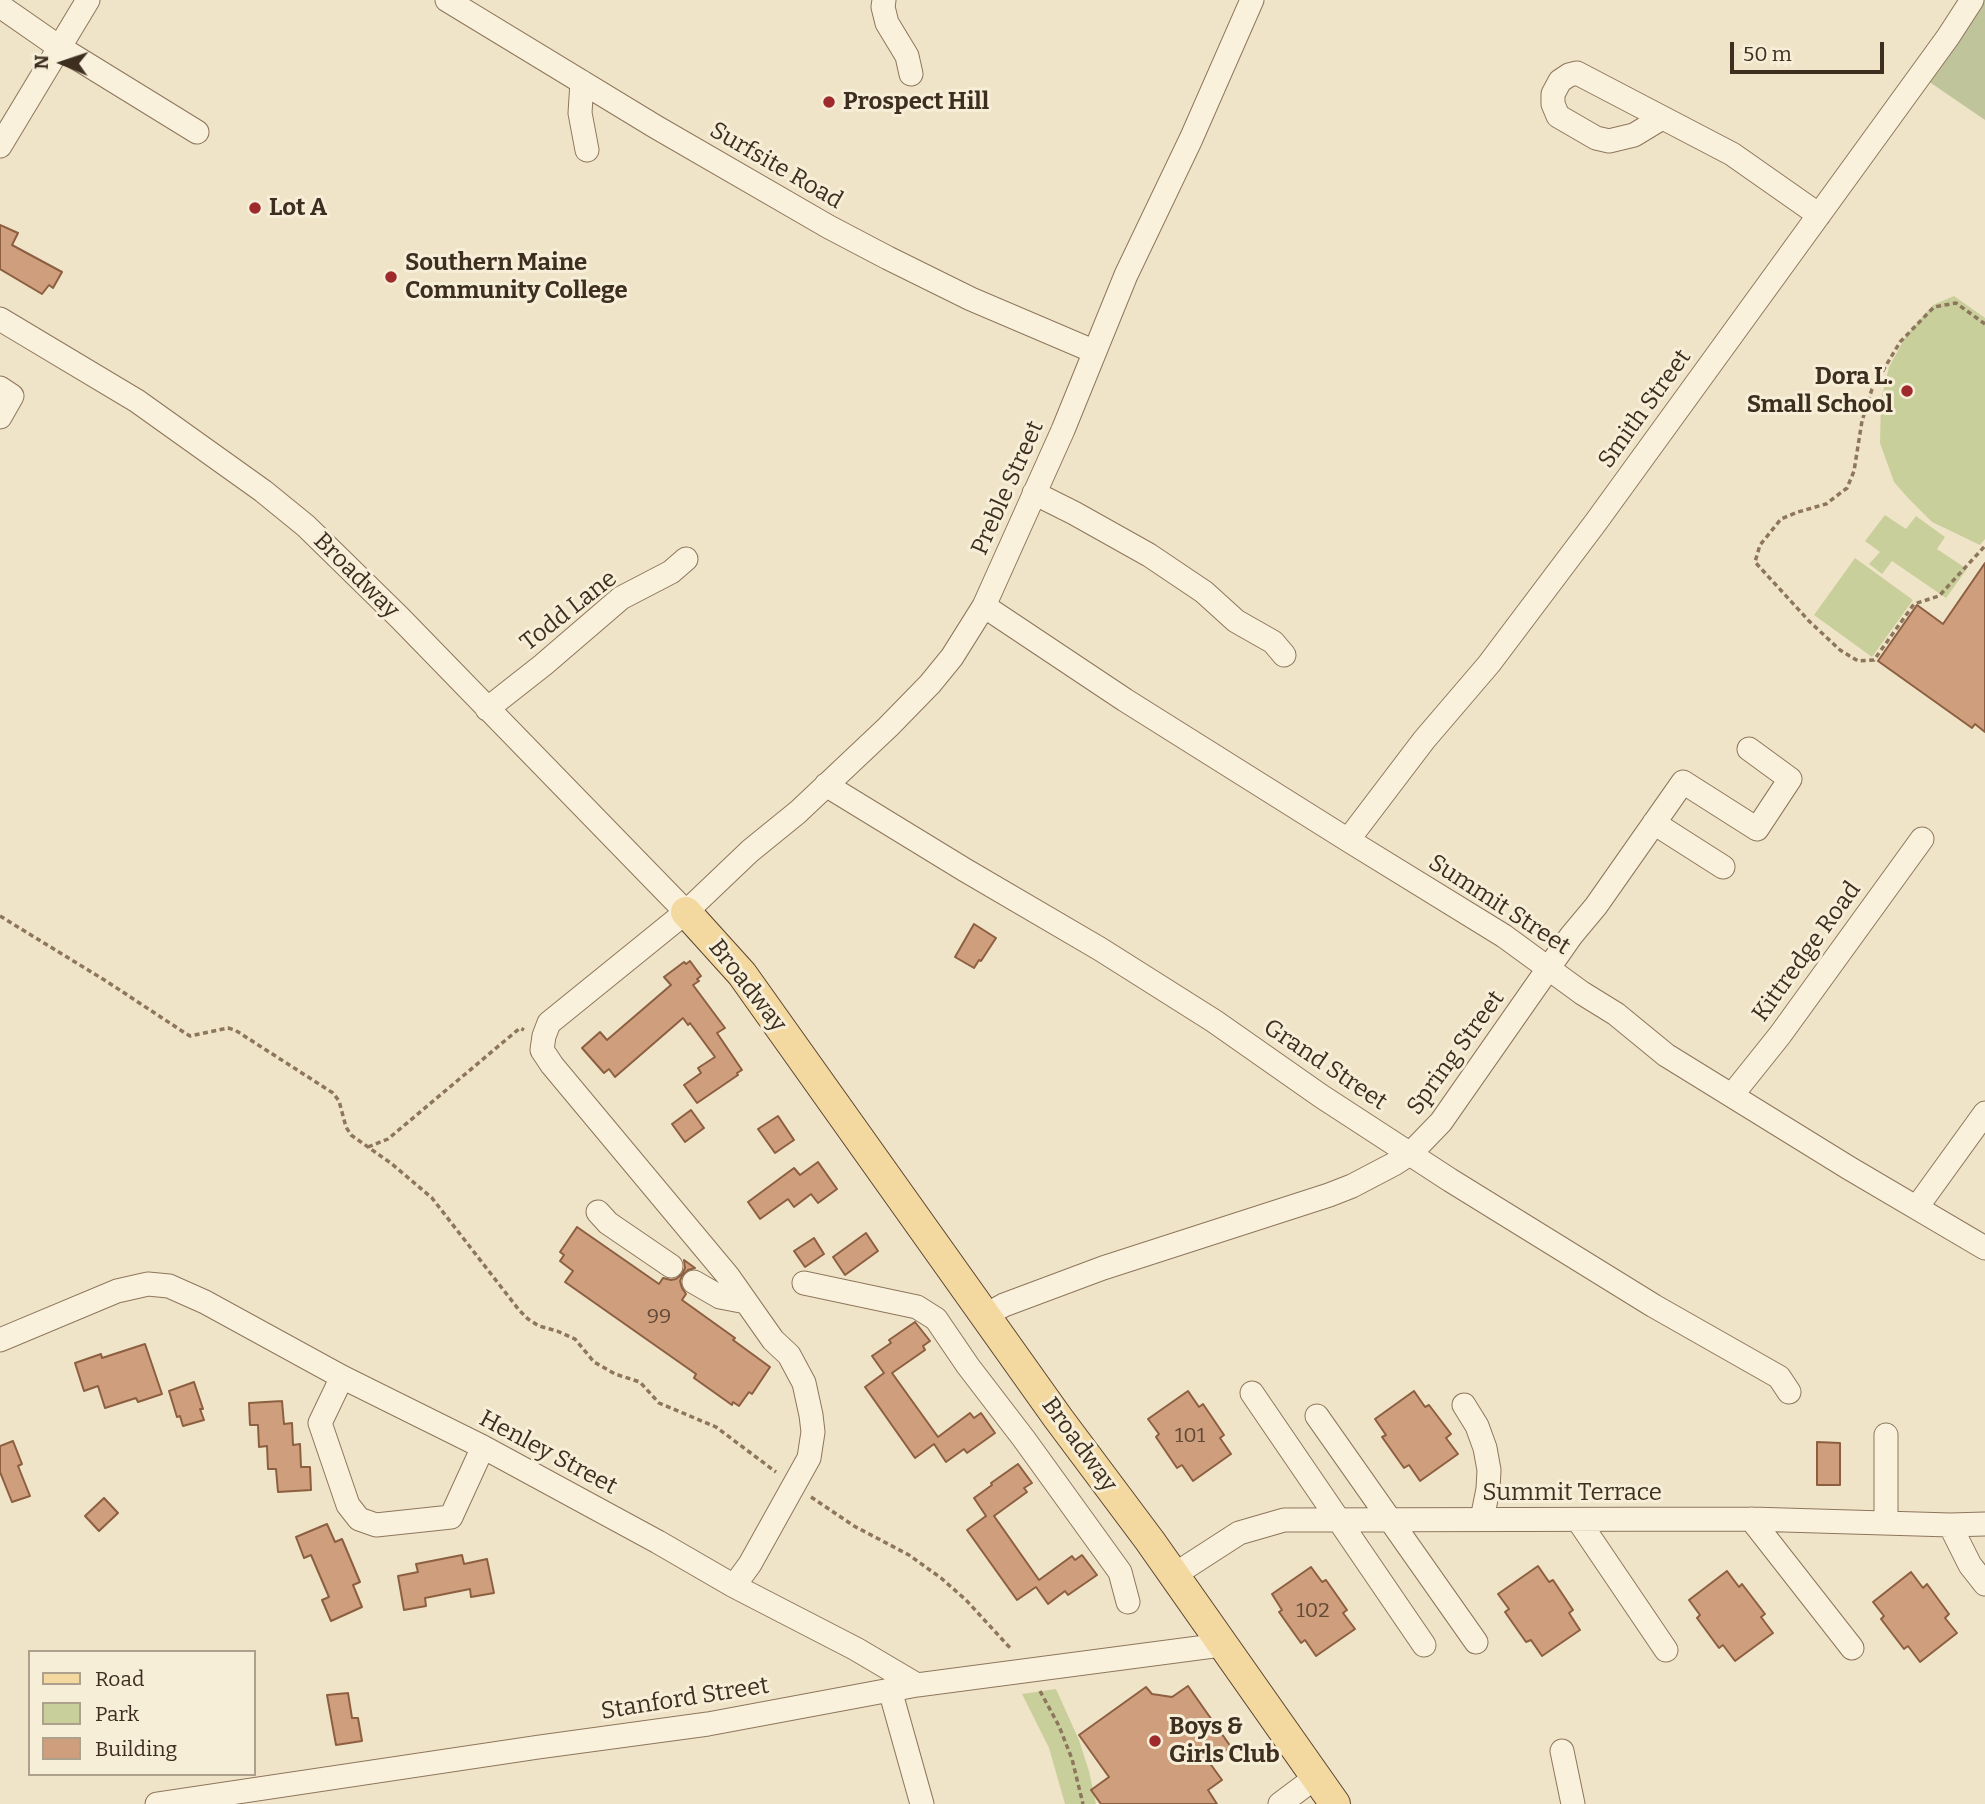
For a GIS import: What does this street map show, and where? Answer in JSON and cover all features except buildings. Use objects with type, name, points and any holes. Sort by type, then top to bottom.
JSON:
[{"type":"main road","name":"Broadway","points":[[686,912],[742,974],[1058,1418],[1174,1575],[1335,1804]]},
{"type":"street","points":[[0,146],[88,0]]},
{"type":"street","name":"Surfsite Road","points":[[447,0],[771,193],[888,258],[971,299],[1093,351]]},
{"type":"street","points":[[884,0],[887,23],[907,56],[911,74]]},
{"type":"street","name":"Preble Street","points":[[544,1036],[550,1023],[686,912],[750,851],[798,812],[888,727],[930,684],[951,657],[984,606],[1063,430],[1126,275],[1191,139],[1252,0]]},
{"type":"street","name":"Smith Street","points":[[1348,840],[1424,740],[1489,664],[1596,522],[1948,37],[1972,0]]},
{"type":"street","points":[[0,6],[59,47],[197,132]]},
{"type":"street","points":[[582,82],[580,113],[587,150]]},
{"type":"street","points":[[1662,118],[1732,154],[1819,215]]},
{"type":"street","name":"Broadway","points":[[0,319],[136,401],[262,491],[327,545],[686,912]]},
{"type":"street","points":[[0,388],[12,397],[0,417]]},
{"type":"street","points":[[1034,493],[1149,555],[1205,592],[1236,621],[1273,642],[1284,655]]},
{"type":"street","name":"Todd Lane","points":[[487,709],[621,598],[671,572],[686,559]]},
{"type":"street","name":"Summit Street","points":[[984,606],[1125,700],[1504,936],[1582,993],[1616,1014],[1666,1055],[1985,1248]]},
{"type":"street","name":"Spring Street","points":[[986,1315],[1004,1305],[1103,1268],[1329,1195],[1362,1181],[1411,1153],[1441,1122],[1570,936],[1596,906],[1684,782],[1757,829],[1790,779],[1749,749]]},
{"type":"street","name":"Grand Street","points":[[826,785],[1100,949],[1214,1021],[1321,1096],[1411,1153],[1654,1306],[1779,1377],[1790,1392]]},
{"type":"street","points":[[1654,823],[1723,867]]},
{"type":"street","name":"Kittredge Road","points":[[1732,1095],[1780,1035],[1923,839]]},
{"type":"street","points":[[544,1036],[542,1050],[552,1065],[728,1276],[773,1340],[789,1355],[804,1383],[813,1432],[809,1458],[750,1564],[734,1586]]},
{"type":"street","points":[[1917,1207],[1985,1113]]},
{"type":"street","points":[[598,1212],[608,1223],[671,1266]]},
{"type":"street","points":[[694,1282],[720,1297],[746,1302]]},
{"type":"street","points":[[804,1283],[917,1307],[936,1320],[1120,1572],[1128,1602]]},
{"type":"street","name":"Henley Street","points":[[0,1340],[117,1291],[148,1284],[169,1286],[205,1302],[342,1377],[482,1447],[734,1586],[856,1649],[917,1685]]},
{"type":"street","points":[[342,1377],[320,1423],[348,1505],[359,1519],[376,1525],[451,1517],[482,1447]]},
{"type":"street","points":[[1252,1394],[1424,1645]]},
{"type":"street","points":[[1464,1405],[1481,1437],[1489,1470],[1482,1519]]},
{"type":"street","points":[[1317,1416],[1476,1643]]},
{"type":"street","points":[[1024,1439],[1058,1418]]},
{"type":"street","points":[[1886,1436],[1886,1523]]},
{"type":"street","points":[[1752,1519],[1852,1648]]},
{"type":"street","name":"Summit Terrace","points":[[1174,1575],[1239,1533],[1284,1520],[1752,1519],[1985,1524]]},
{"type":"street","points":[[1578,1520],[1666,1650]]},
{"type":"street","points":[[1950,1525],[1970,1564],[1985,1584]]},
{"type":"street","name":"Stanford Street","points":[[157,1804],[708,1724],[917,1685],[1222,1644]]},
{"type":"street","points":[[890,1690],[922,1804]]},
{"type":"street","points":[[1562,1751],[1573,1804]]},
{"type":"street","points":[[1280,1804],[1316,1777]]},
{"type":"path","points":[[1985,324],[1956,303],[1934,307],[1900,342],[1872,389],[1862,421],[1854,471],[1847,488],[1826,504],[1781,519],[1760,545],[1755,562],[1809,621],[1840,650],[1858,661],[1874,660],[1914,604],[1939,596],[1985,546]]},
{"type":"path","points":[[0,916],[190,1036],[228,1028],[236,1030],[333,1093],[339,1101],[351,1135],[393,1164],[432,1198],[528,1319],[539,1326],[575,1339],[594,1362],[615,1374],[640,1382],[659,1403],[716,1427],[775,1472]]},
{"type":"path","points":[[368,1147],[388,1139],[520,1028],[544,1036]]},
{"type":"path","points":[[804,1492],[941,1577],[1002,1638]]},
{"type":"path","points":[[1042,1695],[1068,1748],[1083,1804]]},
{"type":"green space","points":[[1985,0],[1985,120],[1928,81]]},
{"type":"green space","points":[[1954,296],[1985,318],[1985,539],[1980,545],[1932,522],[1908,498],[1894,482],[1880,443],[1881,400],[1889,367],[1906,336],[1933,305]]},
{"type":"green space","points":[[1885,515],[1906,529],[1916,516],[1945,537],[1937,549],[1967,569],[1946,598],[1892,561],[1882,574],[1869,564],[1880,552],[1865,541]]},
{"type":"green space","points":[[1855,558],[1913,600],[1872,657],[1814,615]]},
{"type":"green space","points":[[1056,1689],[1079,1740],[1096,1804],[1065,1804],[1049,1748],[1022,1694]]},
{"type":"place","name":"Prospect Hill","points":[[829,102]]},
{"type":"place","name":"Lot A","points":[[255,208]]},
{"type":"place","name":"Southern Maine Community College","points":[[391,277]]},
{"type":"place","name":"Dora L. Small School","points":[[1907,391]]},
{"type":"place","name":"Boys & Girls Club","points":[[1155,1741]]}]
